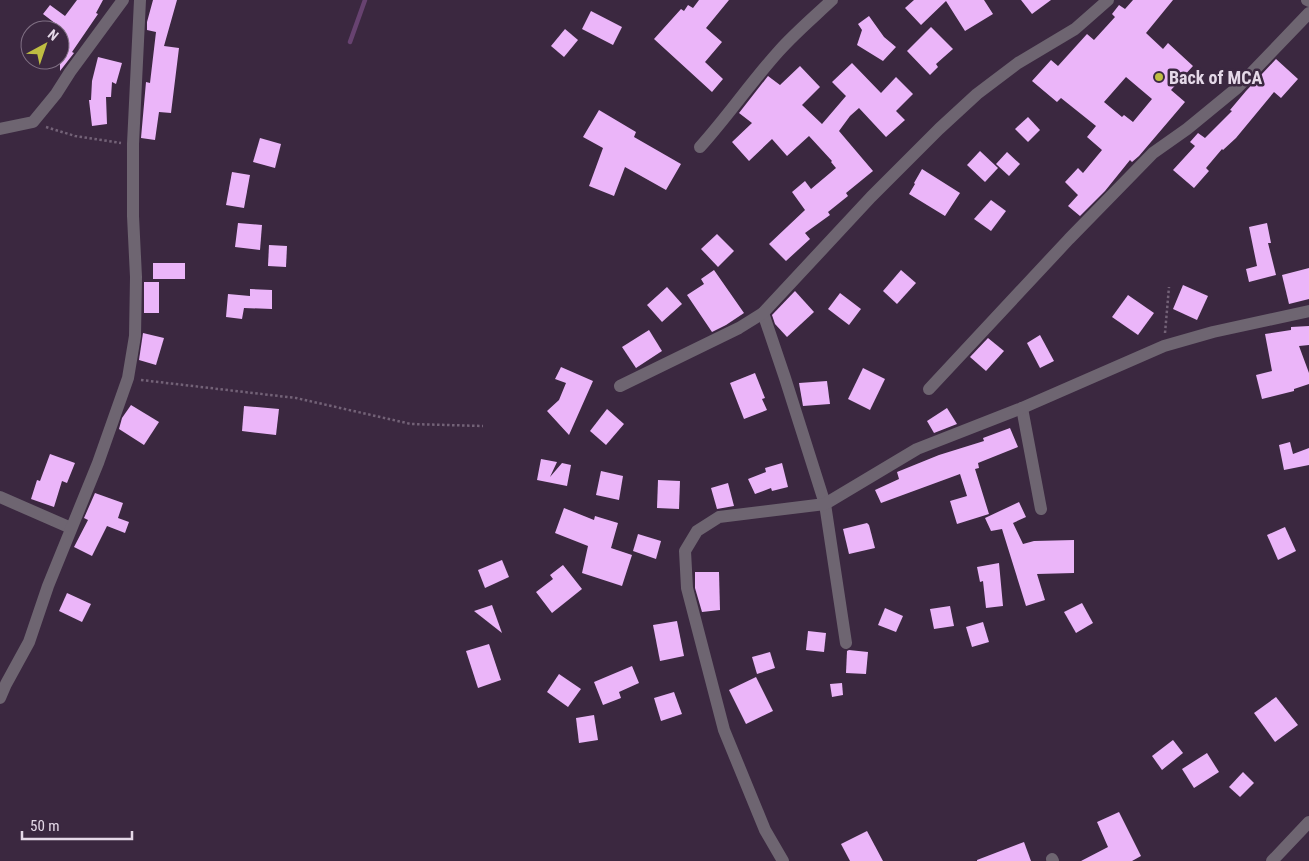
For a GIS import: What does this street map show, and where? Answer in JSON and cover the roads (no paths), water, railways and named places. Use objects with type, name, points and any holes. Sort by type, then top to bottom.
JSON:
[{"type":"street","points":[[0,129],[33,122],[56,94],[123,0]]},
{"type":"street","points":[[0,698],[29,642],[48,586],[98,464],[128,378],[135,336],[136,277],[132,144],[140,0]]},
{"type":"street","points":[[700,147],[781,49],[832,0]]},
{"type":"street","points":[[620,386],[706,345],[763,313],[871,197],[939,129],[978,94],[1018,63],[1075,29],[1108,0]]},
{"type":"street","points":[[929,389],[1062,246],[1153,153],[1187,130],[1236,88],[1309,13]]},
{"type":"street","points":[[783,861],[765,830],[724,730],[687,588],[685,551],[698,530],[719,517],[824,504],[917,449],[1022,408],[1164,346],[1213,332],[1309,311]]},
{"type":"street","points":[[763,313],[786,378],[824,504],[846,643]]},
{"type":"street","points":[[1022,408],[1041,509]]},
{"type":"street","points":[[0,497],[71,528]]},
{"type":"street","points":[[1272,861],[1309,822]]},
{"type":"waterway","points":[[350,42],[365,0]]},
{"type":"place","name":"Back of MCA","points":[[1159,77]]}]
